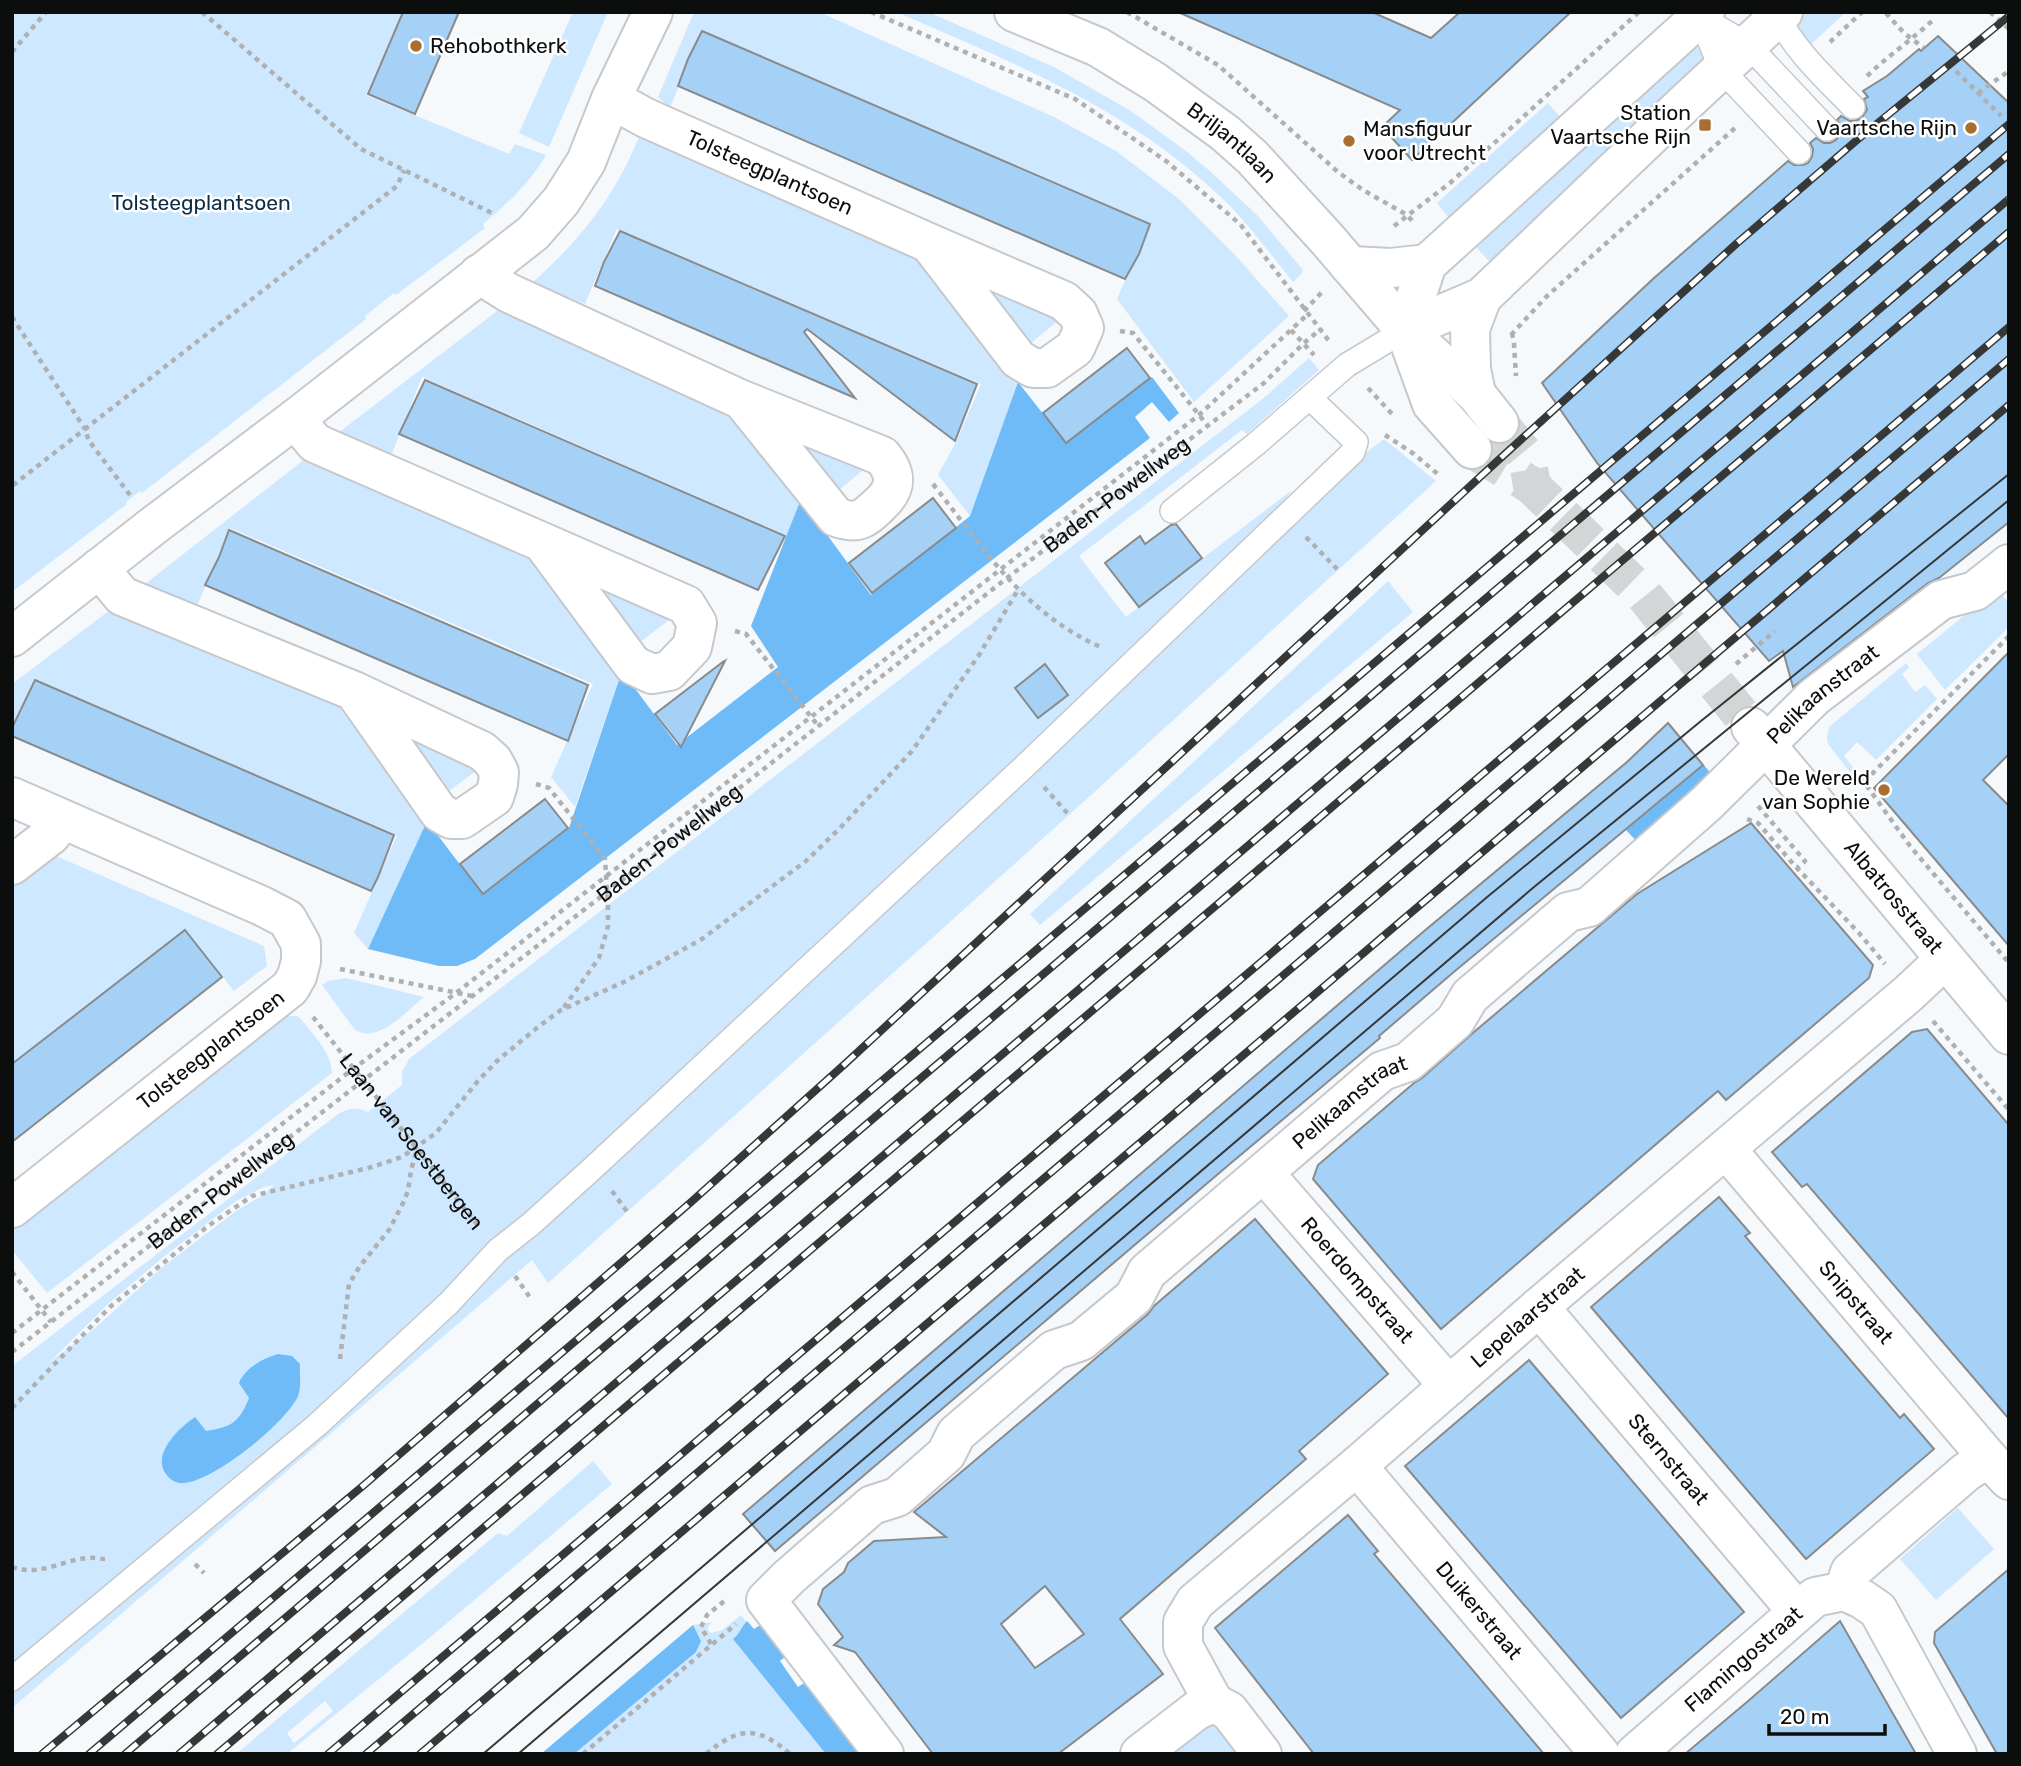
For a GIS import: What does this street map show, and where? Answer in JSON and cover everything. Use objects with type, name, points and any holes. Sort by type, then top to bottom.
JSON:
[{"type":"street","points":[[12,637],[533,233],[561,201],[586,162],[611,99],[653,12]]},
{"type":"street","name":"Briljantlaan","points":[[1014,12],[1098,47],[1155,82],[1225,133],[1252,157],[1405,330]]},
{"type":"street","points":[[1405,330],[1482,297],[1781,14]]},
{"type":"street","points":[[1472,449],[1432,404],[1405,330],[1433,258],[1703,15]]},
{"type":"street","name":"Tolsteegplantsoen","points":[[611,99],[646,118],[1064,301],[1078,314],[1084,328],[1075,348],[1047,368],[1033,368],[1018,359],[929,243]]},
{"type":"street","points":[[1350,266],[1391,268],[1433,258]]},
{"type":"street","points":[[480,274],[509,293],[742,400],[882,456],[891,467],[893,477],[889,495],[864,519],[849,522],[836,517],[742,400]]},
{"type":"street","points":[[1476,394],[1471,369],[1470,329],[1482,297]]},
{"type":"street","points":[[1405,330],[1476,394],[1499,424]]},
{"type":"street","points":[[295,419],[315,443],[542,542],[686,606],[696,623],[692,647],[669,671],[652,674],[633,665],[542,542]]},
{"type":"street","name":"Pelikaanstraat","points":[[766,1600],[872,1505],[897,1497],[946,1454],[956,1434],[1054,1350],[1081,1341],[1133,1297],[1147,1272],[1382,1071],[1408,1062],[1455,1021],[1469,996],[1567,912],[1589,906],[1707,803],[1758,736],[1814,697],[1941,600],[1975,591],[2009,564]]},
{"type":"street","points":[[99,568],[122,596],[355,691],[482,751],[493,761],[499,772],[494,797],[462,819],[451,819],[439,812],[355,691]]},
{"type":"street","name":"Albatrosstraat","points":[[1758,736],[2009,1035]]},
{"type":"street","points":[[12,797],[287,919],[300,944],[295,975]]},
{"type":"street","points":[[12,865],[51,835],[61,820]]},
{"type":"street","name":"Lepelaarstraat","points":[[1214,1703],[1183,1646],[1182,1622],[1195,1602],[1909,993],[1944,960]]},
{"type":"street","name":"Tolsteegplantsoen","points":[[12,1208],[295,975]]},
{"type":"street","name":"Snipstraat","points":[[1726,1149],[1998,1469]]},
{"type":"street","name":"Roerdompstraat","points":[[1264,1173],[1449,1386]]},
{"type":"street","name":"Sternstraat","points":[[1539,1307],[1797,1611]]},
{"type":"street","name":"Duikerstraat","points":[[1357,1466],[1600,1754]]},
{"type":"street","points":[[1957,1754],[1878,1610],[1862,1598],[1844,1591],[1850,1572],[1966,1472],[1998,1469]]},
{"type":"street","name":"Flamingostraat","points":[[1635,1754],[1797,1611],[1815,1597],[1844,1591]]},
{"type":"street","points":[[766,1600],[884,1754]]},
{"type":"street","points":[[1140,1754],[1196,1710],[1214,1703],[1228,1711],[1262,1754]]},
{"type":"lane","points":[[1781,14],[1787,35],[1809,61],[1855,95]]},
{"type":"lane","points":[[1703,15],[1735,57],[1757,108],[1799,152]]},
{"type":"lane","points":[[1703,15],[1735,57],[1827,129]]},
{"type":"lane","points":[[1172,511],[1347,365],[1405,330]]},
{"type":"lane","points":[[12,1679],[317,1425],[449,1303],[498,1250],[593,1168],[1016,774],[1353,452],[1356,442],[1310,398]]},
{"type":"path","points":[[12,52],[46,12]]},
{"type":"path","points":[[202,12],[361,149],[533,233]]},
{"type":"path","points":[[12,1333],[353,1069],[456,993],[1199,415],[1306,313],[1240,224],[1154,153],[1075,99],[871,12]]},
{"type":"path","points":[[1127,12],[1218,65],[1339,172],[1363,190],[1407,215],[1433,258]]},
{"type":"path","points":[[1407,215],[1450,183],[1639,12]]},
{"type":"path","points":[[1809,61],[1862,12]]},
{"type":"path","points":[[1990,12],[2009,29]]},
{"type":"path","points":[[1886,13],[1912,40],[1924,48]]},
{"type":"path","points":[[1855,95],[1895,50],[1912,40],[1935,18]]},
{"type":"path","points":[[1956,71],[2001,116]]},
{"type":"path","points":[[1978,93],[2009,71]]},
{"type":"path","points":[[1512,334],[1546,297],[1757,108]]},
{"type":"path","points":[[12,485],[397,186],[404,170]]},
{"type":"path","points":[[1482,297],[1512,334],[1515,374],[1519,386]]},
{"type":"path","name":"Baden-Powellweg","points":[[12,1352],[607,892],[1007,578],[1264,383],[1321,329],[1306,313]]},
{"type":"path","points":[[12,317],[85,429],[89,441],[153,526]]},
{"type":"path","points":[[1084,328],[1133,333],[1208,426]]},
{"type":"path","points":[[893,477],[928,478],[1018,590],[1084,640],[1133,662]]},
{"type":"path","points":[[1299,530],[1338,570]]},
{"type":"path","points":[[12,1408],[110,1307],[208,1226],[251,1196],[372,1167],[402,1157],[436,1133],[497,1061],[561,1010],[624,982],[702,939],[806,861],[912,751],[979,654],[1018,590]]},
{"type":"path","points":[[696,623],[746,634],[819,727]]},
{"type":"path","points":[[1736,664],[1775,631]]},
{"type":"path","points":[[2009,636],[1864,782],[1910,846],[2009,962]]},
{"type":"path","points":[[499,772],[549,788],[604,859],[608,926],[599,958],[561,1010]]},
{"type":"path","points":[[1868,803],[1875,797]]},
{"type":"path","points":[[1755,803],[1805,861],[1797,868]]},
{"type":"path","points":[[295,975],[473,996]]},
{"type":"path","name":"Laan van Soestbergen","points":[[295,975],[353,1069],[498,1250],[531,1299]]},
{"type":"path","points":[[338,1405],[349,1284],[389,1230],[402,1205],[408,1191],[417,1147]]},
{"type":"path","points":[[605,1182],[628,1213]]},
{"type":"path","points":[[12,1272],[51,1322]]},
{"type":"path","points":[[12,1567],[22,1570],[38,1569],[88,1558],[121,1561],[141,1572]]},
{"type":"path","points":[[711,1644],[701,1628],[707,1615],[728,1598]]},
{"type":"path","points":[[583,1754],[766,1600]]},
{"type":"path","points":[[706,1754],[722,1741],[743,1732],[766,1736],[790,1754]]},
{"type":"green space","name":"Tolsteegplantsoen","points":[[12,12],[402,12],[366,95],[509,154],[515,144],[546,155],[518,192],[484,223],[485,228],[396,295],[394,293],[365,316],[366,319],[12,592]]},
{"type":"green space","points":[[573,12],[608,12],[549,147],[519,133]]},
{"type":"green space","points":[[694,12],[819,12],[1054,117],[1116,151],[1179,199],[1234,254],[1289,316],[1194,402],[1117,299],[1150,223],[702,30],[670,108],[658,97]]},
{"type":"green space","points":[[897,12],[928,12],[1054,67],[1131,111],[1186,151],[1258,216],[1303,270],[1302,273],[1293,282],[1223,199],[1176,159],[1139,133],[1062,87]]},
{"type":"green space","points":[[1801,12],[1846,12],[1808,47],[1798,30],[1797,22]]},
{"type":"green space","points":[[1695,48],[1702,49],[1704,63],[1491,263],[1476,247]]},
{"type":"green space","points":[[1548,103],[1561,118],[1449,218],[1437,203]]},
{"type":"green space","points":[[639,137],[912,249],[926,264],[1018,382],[970,516],[938,475],[956,442],[981,384],[617,229],[585,304],[532,283],[581,234],[619,179]]},
{"type":"green space","points":[[978,280],[1055,313],[1058,321],[1031,343],[1026,343]]},
{"type":"green space","points":[[501,308],[720,403],[801,499],[788,536],[422,377],[391,456],[338,433]]},
{"type":"green space","points":[[1309,358],[1319,370],[1247,434],[1242,430],[1079,556],[1126,617],[1292,490],[1274,515],[1345,469],[1384,439],[1436,481],[548,1283],[532,1260],[12,1708],[12,1366],[338,1114],[353,1109],[368,1112],[402,1085],[402,1072],[409,1059],[1265,397]],"holes":[[[274,1185],[236,1211],[165,1265],[96,1327],[50,1362],[108,1304],[166,1255],[236,1201]]]},
{"type":"green space","points":[[784,429],[862,464],[863,470],[838,491]]},
{"type":"green space","points":[[306,458],[517,547],[538,565],[622,671],[575,807],[551,777],[593,684],[230,528],[197,606],[145,584]]},
{"type":"green space","points":[[593,581],[670,615],[669,620],[643,640],[636,641]]},
{"type":"green space","points":[[1388,581],[1413,612],[1040,925],[1030,914]]},
{"type":"green space","points":[[1997,589],[2009,603],[2009,627],[1945,690],[1917,654]]},
{"type":"green space","points":[[110,610],[353,710],[427,821],[368,949],[354,933],[397,835],[35,679],[12,729],[12,684]]},
{"type":"green space","points":[[1906,663],[1909,667],[1902,674],[1915,692],[1925,685],[1937,699],[1876,760],[1857,742],[1844,756],[1860,777],[1856,780],[1828,744],[1829,727]]},
{"type":"green space","points":[[399,732],[473,763],[476,771],[446,793]]},
{"type":"green space","points":[[54,855],[264,946],[267,966],[234,991],[185,929],[12,1063],[12,887]]},
{"type":"green space","points":[[346,978],[424,997],[392,1024],[373,1033],[364,1033],[355,1030],[322,985],[328,981]]},
{"type":"green space","points":[[287,1016],[297,1016],[316,1037],[325,1050],[332,1073],[47,1293],[12,1250],[12,1228]]},
{"type":"green space","points":[[593,1461],[612,1484],[287,1754],[236,1754],[498,1533],[507,1536]],"holes":[[[325,1701],[333,1711],[294,1743],[287,1733]]]},
{"type":"green space","points":[[1958,1508],[1994,1549],[1936,1600],[1900,1559]]},
{"type":"green space","points":[[741,1615],[846,1754],[541,1754],[693,1625],[712,1622],[708,1627],[711,1633],[722,1630]]},
{"type":"green space","points":[[1212,1726],[1227,1733],[1243,1754],[1165,1754],[1198,1728]]},
{"type":"shaded area","points":[[1152,377],[1179,413],[1169,422],[1152,402],[1135,417],[1150,438],[475,959],[457,966],[439,966],[368,949],[427,821],[483,895],[569,828],[622,671],[677,745],[778,667],[751,626],[801,499],[871,595],[970,516],[1018,382],[1066,443]]},
{"type":"shaded area","points":[[1704,765],[1717,781],[1641,846],[1626,830]]},
{"type":"shaded area","points":[[278,1354],[292,1356],[300,1364],[298,1396],[279,1421],[248,1449],[213,1472],[184,1483],[170,1478],[162,1466],[162,1458],[175,1434],[195,1417],[206,1431],[222,1428],[233,1422],[242,1413],[249,1398],[239,1383],[241,1378],[255,1365]]},
{"type":"shaded area","points":[[747,1621],[754,1629],[766,1621],[791,1652],[780,1661],[798,1687],[812,1678],[869,1754],[826,1754],[733,1639]]},
{"type":"shaded area","points":[[693,1625],[701,1641],[696,1652],[574,1754],[541,1754]]},
{"type":"building","name":"Rehobothkerk","points":[[403,12],[459,12],[415,114],[368,94]]},
{"type":"building","points":[[1178,12],[1372,12],[1431,38],[1460,12],[1571,12],[1412,160],[1382,127],[1400,110]]},
{"type":"building","points":[[702,31],[1150,224],[1139,254],[1125,279],[678,86]]},
{"type":"building","name":"Vaartsche Rijn","points":[[1938,36],[2009,103],[2009,522],[1793,687],[1783,651],[1769,661],[1597,463],[1542,383],[1654,278],[1788,161],[1794,165],[1808,163],[1813,149],[1810,143],[1816,138],[1824,143],[1836,140],[1841,132],[1837,120],[1841,116],[1850,121],[1857,120],[1867,110],[1864,99],[1868,97],[1863,91]]},
{"type":"building","points":[[620,231],[977,384],[955,441],[807,329],[804,332],[855,398],[595,286]]},
{"type":"building","points":[[1127,348],[1150,378],[1066,443],[1043,413]]},
{"type":"building","points":[[425,380],[785,536],[758,590],[399,434]]},
{"type":"building","points":[[933,498],[956,528],[872,593],[849,563]]},
{"type":"building","points":[[1176,524],[1202,558],[1139,607],[1105,563],[1140,536],[1145,544]]},
{"type":"building","points":[[229,530],[588,685],[568,741],[205,585]]},
{"type":"building","points":[[2009,652],[2009,754],[1983,780],[2009,806],[2009,946],[1874,788]]},
{"type":"building","points":[[724,661],[722,663],[725,661],[681,747],[655,714]]},
{"type":"building","points":[[1045,664],[1068,695],[1038,718],[1015,688]]},
{"type":"building","points":[[35,680],[394,835],[371,891],[12,736],[12,728]]},
{"type":"building","points":[[1668,723],[1703,765],[1455,971],[1379,1036],[1380,1038],[775,1551],[743,1514],[1423,932],[1627,762]]},
{"type":"building","points":[[545,799],[568,828],[483,894],[460,864]]},
{"type":"building","points":[[1751,823],[1873,965],[1869,978],[1726,1100],[1718,1091],[1441,1329],[1313,1179],[1318,1165],[1637,894]]},
{"type":"building","points":[[185,930],[222,977],[12,1142],[12,1064]]},
{"type":"building","points":[[1927,1029],[2009,1125],[2009,1419],[1807,1184],[1802,1187],[1772,1152],[1912,1032]]},
{"type":"building","points":[[1719,1197],[1750,1233],[1745,1236],[1822,1327],[1900,1418],[1904,1414],[1934,1449],[1806,1559],[1591,1307]]},
{"type":"building","points":[[1255,1219],[1388,1374],[1299,1451],[1306,1459],[1120,1619],[1163,1674],[1058,1754],[933,1754],[855,1652],[834,1645],[843,1637],[818,1604],[823,1589],[874,1541],[946,1537],[914,1512],[1148,1314]],"holes":[[[1045,1586],[1084,1634],[1035,1668],[1001,1624]]]},
{"type":"building","points":[[1529,1360],[1744,1612],[1621,1718],[1405,1466]]},
{"type":"building","points":[[1348,1515],[1378,1551],[1374,1554],[1544,1754],[1314,1754],[1215,1628]]},
{"type":"building","points":[[2009,1569],[2009,1754],[1997,1754],[1934,1643],[1935,1632]]},
{"type":"building","points":[[1840,1621],[1916,1754],[1685,1754],[1747,1702]]},
{"type":"tunnel","points":[[1499,423],[1527,457],[1532,486]]},
{"type":"tunnel","points":[[1472,449],[1532,486],[1644,595],[1751,727]]},
{"type":"tram line","points":[[483,1754],[1486,898],[2009,474]]},
{"type":"tram line","points":[[518,1754],[1534,887],[2009,500]]},
{"type":"railway","points":[[42,1754],[364,1485],[690,1203],[846,1063],[1736,244],[1857,140],[2009,16]]},
{"type":"railway","points":[[89,1754],[2009,124]]},
{"type":"railway","points":[[125,1754],[2009,154]]},
{"type":"railway","points":[[179,1754],[2009,199]]},
{"type":"railway","points":[[217,1754],[2009,232]]},
{"type":"railway","points":[[328,1754],[2009,327]]},
{"type":"railway","points":[[366,1754],[2009,359]]},
{"type":"railway","points":[[420,1754],[2009,405]]},
{"type":"place","name":"Rehobothkerk","points":[[416,46]]},
{"type":"place","name":"Station Vaartsche Rijn","points":[[1705,125]]},
{"type":"place","name":"Vaartsche Rijn","points":[[1971,128]]},
{"type":"place","name":"Mansfiguur voor Utrecht","points":[[1349,141]]},
{"type":"place","name":"De Wereld van Sophie","points":[[1884,790]]}]
